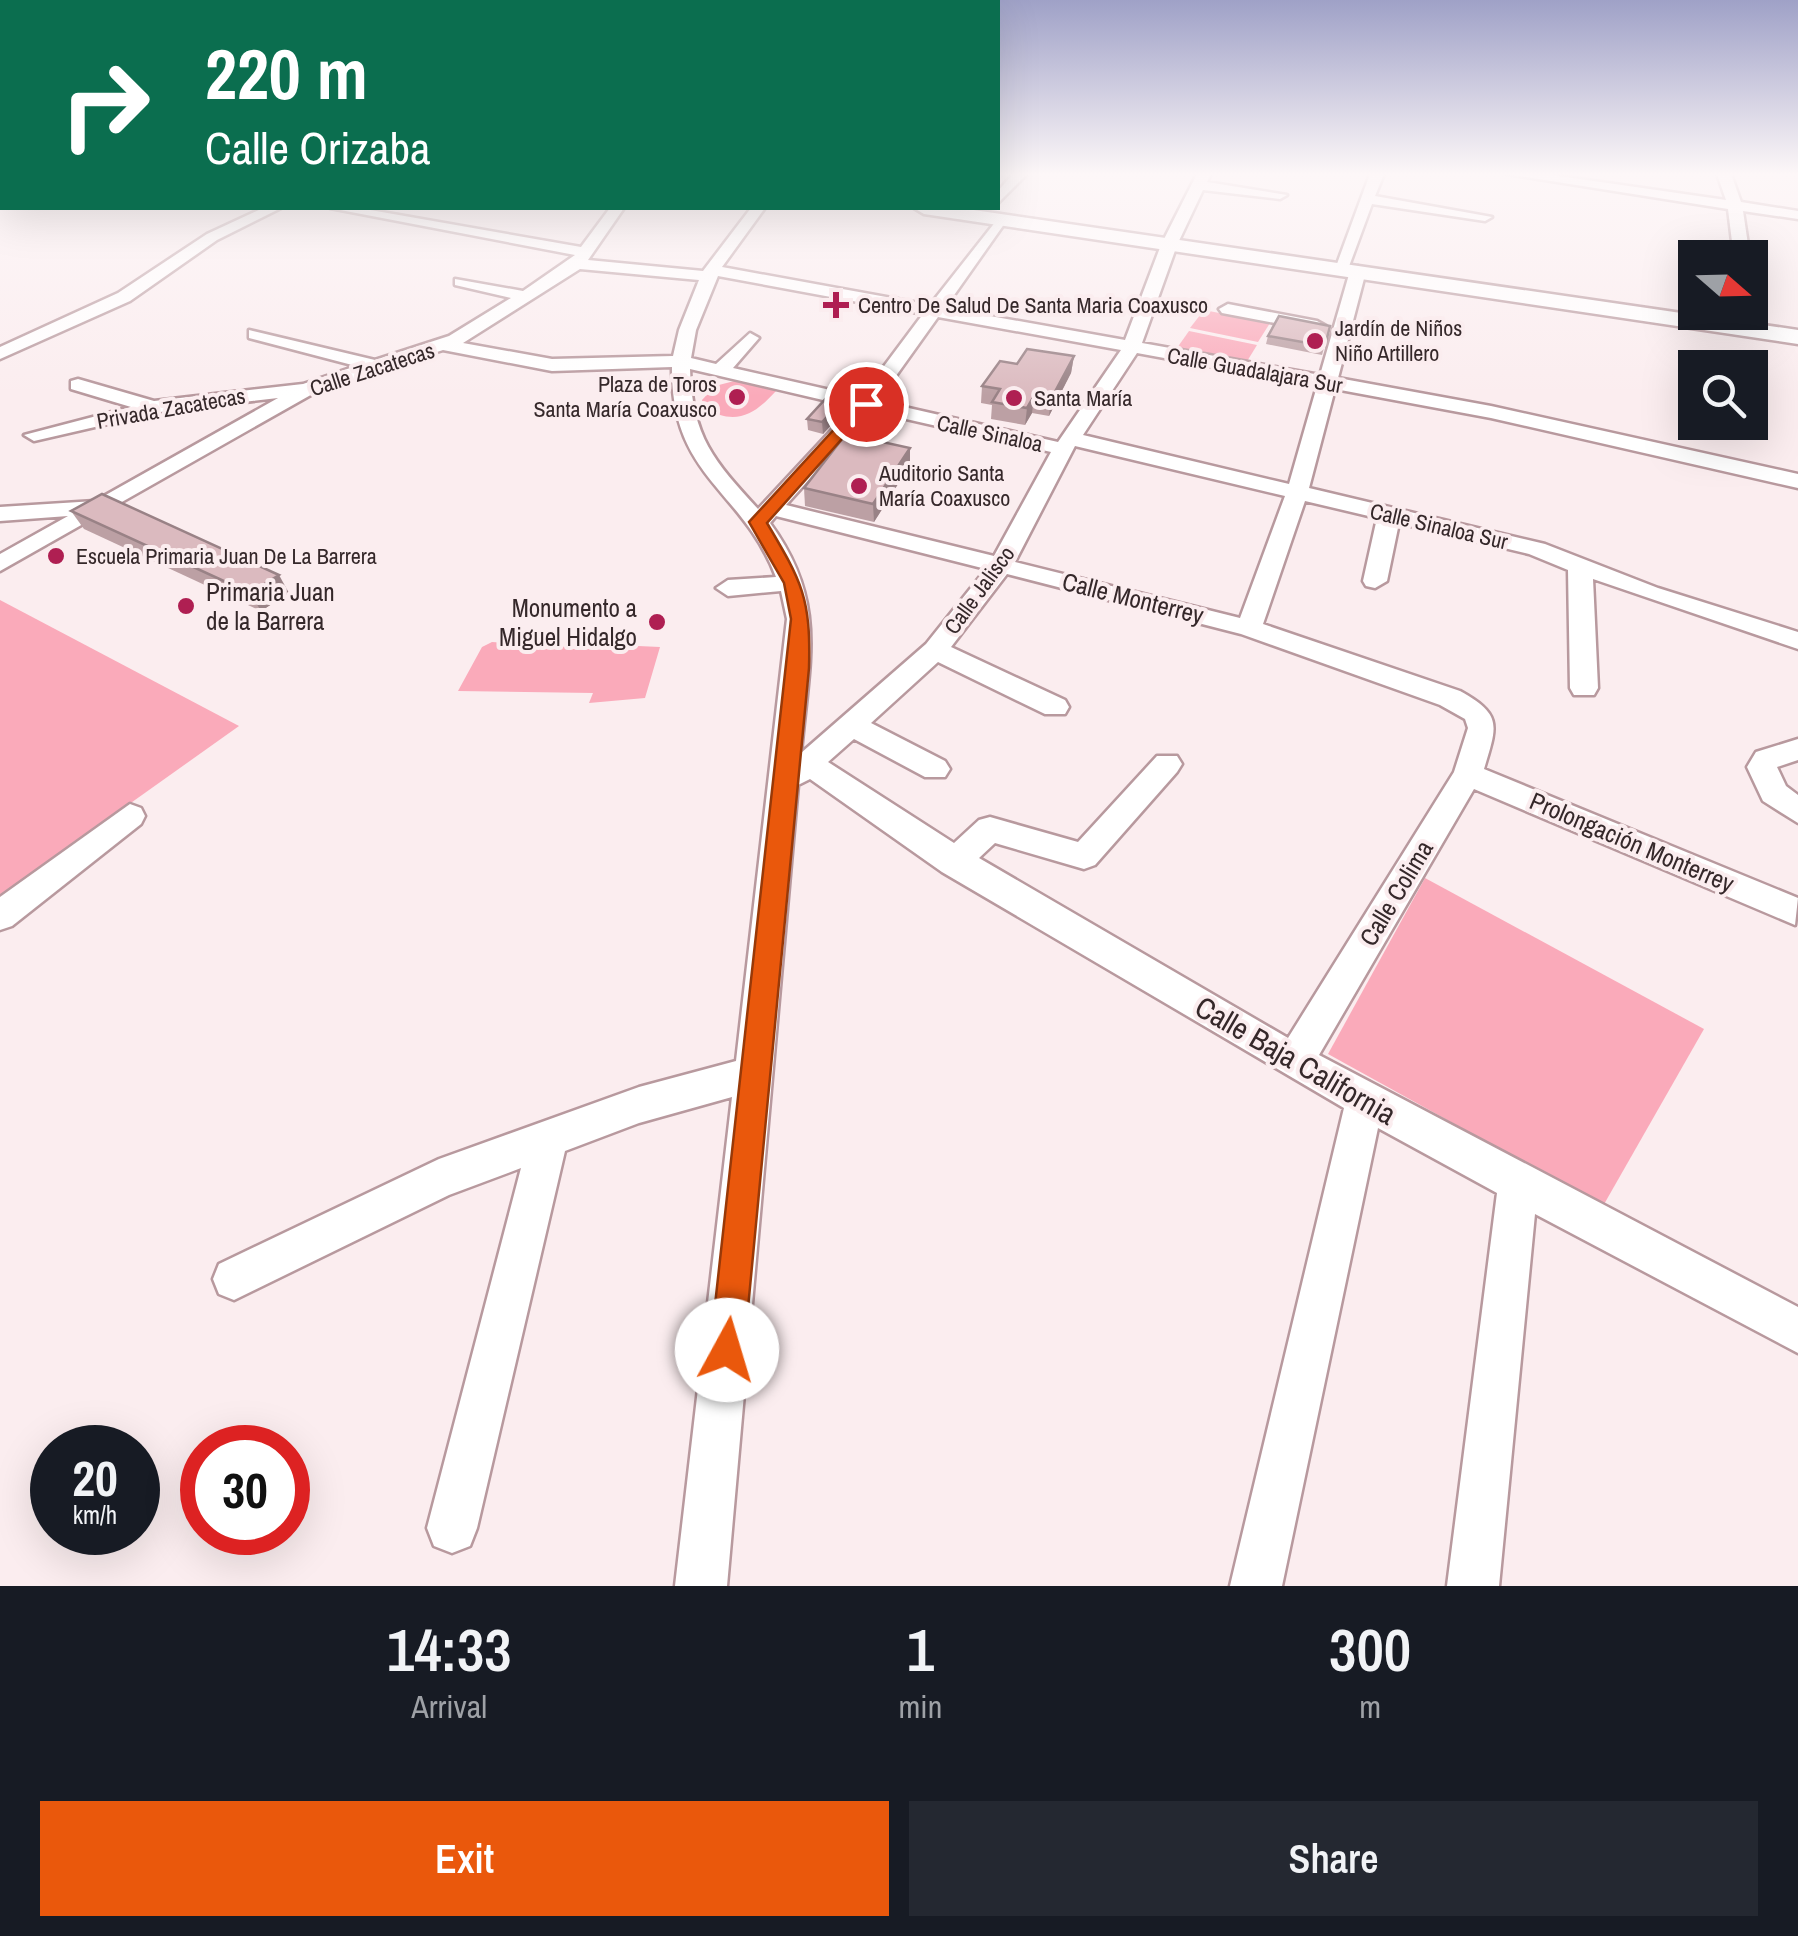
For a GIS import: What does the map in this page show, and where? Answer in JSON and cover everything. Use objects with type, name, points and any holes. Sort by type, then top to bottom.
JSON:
[{"type":"street","points":[[0,354],[124,297],[195,248]]},
{"type":"street","name":"Calle Guadalajara Sur","points":[[531,248],[580,258],[708,273],[1326,381],[1491,412],[1798,481]]},
{"type":"street","name":"Calle Zacatecas","points":[[0,564],[308,388],[372,365],[450,346],[580,258],[587,248]]},
{"type":"street","points":[[702,1586],[756,1074],[796,774],[800,619],[793,583],[766,515],[705,464],[686,423],[679,361],[708,273],[727,248]]},
{"type":"street","points":[[766,515],[866,404],[934,312],[971,248]]},
{"type":"street","name":"Calle Jalisco","points":[[796,774],[936,650],[1001,566],[1067,444],[1131,349],[1168,248]]},
{"type":"street","points":[[1191,248],[1678,313]]},
{"type":"street","points":[[1249,628],[1297,493],[1340,328],[1354,248]]},
{"type":"street","points":[[461,282],[526,296]]},
{"type":"street","points":[[1228,310],[1340,328]]},
{"type":"street","points":[[1768,329],[1798,337]]},
{"type":"street","points":[[255,334],[372,365]]},
{"type":"street","points":[[720,370],[750,338]]},
{"type":"street","points":[[604,364],[616,341]]},
{"type":"street","points":[[401,380],[450,346]]},
{"type":"street","name":"Calle Sinaloa","points":[[450,346],[535,364],[679,361],[1067,444]]},
{"type":"street","points":[[78,385],[116,398],[160,406]]},
{"type":"street","name":"Privada Zacatecas","points":[[34,435],[160,406],[308,388]]},
{"type":"street","name":"Calle Sinaloa Sur","points":[[1067,444],[1522,544],[1649,593],[1798,640]]},
{"type":"street","points":[[0,514],[107,506]]},
{"type":"street","points":[[1374,581],[1389,514]]},
{"type":"street","name":"Calle Monterrey","points":[[766,515],[893,527],[1001,566],[1249,628],[1450,698],[1482,720]]},
{"type":"street","points":[[1580,565],[1584,688]]},
{"type":"street","points":[[728,588],[793,583]]},
{"type":"street","points":[[936,650],[1055,707]]},
{"type":"street","name":"Calle Colima","points":[[1295,1060],[1468,774],[1482,720]]},
{"type":"street","points":[[852,725],[935,769]]},
{"type":"street","points":[[1798,749],[1766,760],[1762,767],[1774,793],[1798,810]]},
{"type":"street","points":[[952,863],[978,834],[990,829],[1084,856],[1167,764]]},
{"type":"street","name":"Calle Baja California","points":[[796,774],[1365,1100],[1798,1331]]},
{"type":"street","name":"Prolongación Monterrey","points":[[1468,774],[1795,911]]},
{"type":"street","points":[[0,916],[130,816]]},
{"type":"street","points":[[234,1279],[439,1179],[638,1105],[756,1074]]},
{"type":"street","points":[[1256,1586],[1365,1100]]},
{"type":"street","points":[[452,1528],[549,1137]]},
{"type":"street","points":[[1473,1586],[1518,1182]]},
{"type":"shaded area","points":[[1204,310],[1270,323],[1258,342],[1190,328]]},
{"type":"shaded area","points":[[1189,331],[1257,345],[1246,363],[1177,348]]},
{"type":"shaded area","name":"Plaza de Toros Santa María Coaxusco","points":[[742,379],[776,391],[744,415],[726,416],[704,408],[702,400],[715,386]]},
{"type":"shaded area","points":[[0,600],[239,726],[0,896]]},
{"type":"shaded area","points":[[492,642],[613,650],[616,645],[660,647],[645,698],[589,703],[593,693],[458,691],[482,647]]},
{"type":"shaded area","points":[[1425,878],[1704,1029],[1603,1206],[1328,1054]]},
{"type":"building","points":[[1279,316],[1330,326],[1325,346],[1268,336]]},
{"type":"building","points":[[1027,349],[1074,356],[1051,399],[1034,396],[1027,408],[992,402],[1000,389],[982,386],[1000,361],[1017,364]]},
{"type":"building","points":[[830,394],[845,398],[822,422],[807,419]]},
{"type":"building","points":[[846,434],[910,448],[873,504],[804,488]]},
{"type":"building","points":[[102,494],[279,575],[250,593],[71,511]]},
{"type":"place","name":"Centro De Salud De Santa Maria Coaxusco","points":[[836,305]]},
{"type":"place","name":"Jardín de Niños Niño Artillero","points":[[1315,341]]},
{"type":"place","name":"Plaza de Toros Santa María Coaxusco","points":[[737,397]]},
{"type":"place","name":"Santa María","points":[[1014,398]]},
{"type":"place","name":"Auditorio Santa María Coaxusco","points":[[859,486]]},
{"type":"place","name":"Escuela Primaria Juan De La Barrera","points":[[56,556]]},
{"type":"place","name":"Primaria Juan de la Barrera","points":[[186,606]]},
{"type":"place","name":"Monumento a Miguel Hidalgo","points":[[657,622]]},
{"type":"route","points":[[727,1350],[799,668],[800,619],[793,583],[758,522],[866,404]]}]
